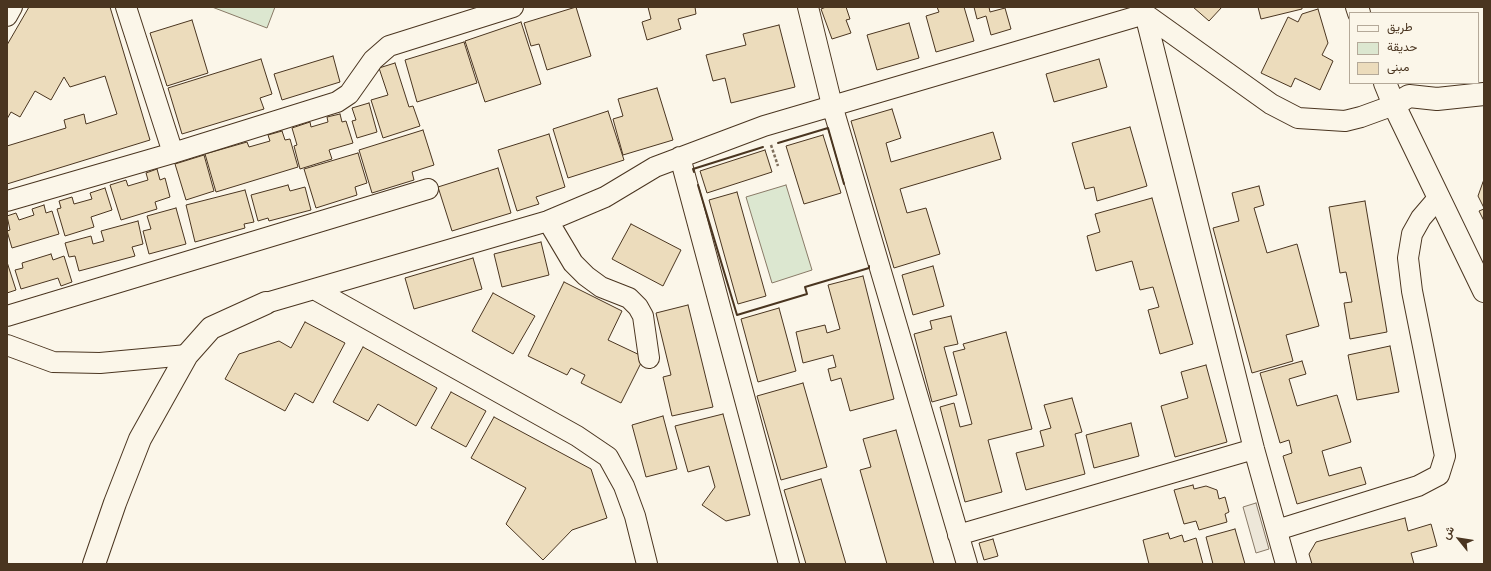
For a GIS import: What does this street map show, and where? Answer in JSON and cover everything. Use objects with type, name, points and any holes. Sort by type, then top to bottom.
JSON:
[{"type":"main road","points":[[1385,84],[1394,105],[1484,291]]},
{"type":"main road","points":[[1394,105],[1409,96],[1437,99],[1484,94]]},
{"type":"main road","points":[[94,564],[115,503],[140,439],[187,355],[211,328],[266,303]]},
{"type":"street","points":[[7,16],[12,7]]},
{"type":"street","points":[[126,7],[174,152]]},
{"type":"street","points":[[7,201],[337,102],[349,94],[373,60],[389,46],[513,7]]},
{"type":"street","points":[[808,7],[832,105],[967,564]]},
{"type":"street","points":[[266,303],[548,221],[605,197],[655,167],[764,126],[1142,10]]},
{"type":"street","points":[[1142,10],[1271,104],[1298,118],[1345,120],[1361,117],[1394,105]]},
{"type":"street","points":[[1142,10],[1254,449],[1286,564]]},
{"type":"street","points":[[680,157],[789,564]]},
{"type":"street","points":[[7,316],[428,189]]},
{"type":"street","points":[[1277,530],[1418,486],[1439,475],[1445,456],[1412,291],[1408,258],[1412,234],[1421,218],[1439,197]]},
{"type":"street","points":[[548,221],[573,263],[586,276],[601,287],[629,298],[638,307],[643,316],[649,358]]},
{"type":"street","points":[[314,289],[577,436],[608,457],[624,486],[635,516],[647,564]]},
{"type":"street","points":[[7,345],[53,362],[100,363],[187,355]]},
{"type":"street","points":[[958,535],[1254,449]]},
{"type":"green space","points":[[212,7],[275,7],[267,28]]},
{"type":"green space","points":[[786,185],[812,270],[772,283],[746,197]]},
{"type":"shaded area","points":[[1256,503],[1269,549],[1256,553],[1243,507]]},
{"type":"building","points":[[29,7],[110,7],[150,140],[7,184],[7,146],[66,128],[64,120],[84,114],[86,124],[117,114],[105,76],[70,87],[64,77],[51,100],[35,91],[20,117],[11,112],[7,119],[7,45]]},
{"type":"building","points":[[576,7],[591,56],[547,70],[539,44],[531,46],[524,23]]},
{"type":"building","points":[[648,7],[695,7],[696,14],[678,19],[681,29],[647,40],[642,22],[651,19]]},
{"type":"building","points":[[826,7],[846,7],[850,19],[846,20],[851,33],[832,39],[821,9]]},
{"type":"building","points":[[937,7],[964,7],[974,41],[936,52],[926,16],[939,12]]},
{"type":"building","points":[[974,7],[989,7],[990,12],[1005,8],[1011,29],[991,35],[986,16],[977,19]]},
{"type":"building","points":[[1193,7],[1222,7],[1209,21]]},
{"type":"building","points":[[1258,7],[1302,7],[1302,9],[1261,19]]},
{"type":"building","points":[[1318,9],[1328,43],[1322,55],[1333,61],[1320,90],[1295,78],[1291,87],[1261,73],[1288,17],[1298,22],[1302,14]]},
{"type":"building","points":[[192,20],[208,73],[167,86],[150,33]]},
{"type":"building","points":[[521,22],[541,84],[485,102],[465,41]]},
{"type":"building","points":[[909,23],[919,58],[877,70],[867,35]]},
{"type":"building","points":[[779,25],[795,87],[731,103],[725,78],[713,81],[706,55],[746,45],[743,34]]},
{"type":"building","points":[[464,42],[477,83],[417,102],[405,60]]},
{"type":"building","points":[[333,56],[340,82],[282,100],[274,74]]},
{"type":"building","points":[[261,59],[272,94],[260,98],[264,109],[182,134],[168,88]]},
{"type":"building","points":[[1099,59],[1107,87],[1054,102],[1046,74]]},
{"type":"building","points":[[395,63],[409,107],[413,106],[420,126],[383,138],[371,100],[388,95],[379,68]]},
{"type":"building","points":[[657,88],[673,140],[623,155],[613,119],[623,116],[618,99]]},
{"type":"building","points":[[369,103],[377,132],[357,138],[352,121],[356,120],[352,108]]},
{"type":"building","points":[[892,109],[901,138],[886,143],[891,162],[993,132],[1001,159],[900,189],[907,213],[926,208],[940,254],[894,268],[851,121]]},
{"type":"building","points":[[608,111],[624,160],[568,178],[553,129]]},
{"type":"building","points":[[340,114],[342,122],[346,121],[353,143],[329,150],[332,159],[300,169],[294,146],[297,145],[292,128],[310,122],[311,127],[328,122],[327,117]]},
{"type":"building","points":[[1130,127],[1147,186],[1097,201],[1094,187],[1085,189],[1072,143]]},
{"type":"building","points":[[423,130],[434,165],[412,172],[414,180],[372,193],[359,150]]},
{"type":"building","points":[[282,131],[285,140],[290,139],[298,167],[216,192],[205,154],[247,142],[249,147],[270,141],[268,135]]},
{"type":"building","points":[[549,134],[565,187],[536,197],[539,204],[517,211],[498,150]]},
{"type":"building","points":[[823,135],[841,193],[804,204],[786,146]]},
{"type":"building","points":[[765,150],[772,172],[707,193],[700,171]]},
{"type":"building","points":[[358,153],[367,183],[355,187],[357,195],[316,208],[304,169]]},
{"type":"building","points":[[204,155],[214,191],[186,200],[175,164]]},
{"type":"building","points":[[498,168],[511,213],[452,231],[438,187]]},
{"type":"building","points":[[157,169],[160,180],[165,178],[170,197],[155,202],[157,209],[121,220],[110,185],[126,180],[128,186],[148,180],[146,173]]},
{"type":"building","points":[[1484,182],[1484,208],[1478,196]]},
{"type":"building","points":[[288,185],[290,191],[305,187],[311,210],[269,221],[268,218],[258,221],[251,195]]},
{"type":"building","points":[[1259,186],[1264,205],[1254,208],[1267,253],[1297,244],[1319,326],[1286,335],[1293,361],[1252,373],[1213,228],[1239,221],[1232,193]]},
{"type":"building","points":[[105,188],[112,210],[91,217],[94,227],[65,236],[57,209],[61,208],[59,201],[72,197],[74,204],[92,199],[90,193]]},
{"type":"building","points":[[245,190],[254,222],[244,224],[245,228],[195,242],[186,205]]},
{"type":"building","points":[[737,192],[766,296],[738,304],[709,200]]},
{"type":"building","points":[[1152,198],[1193,344],[1160,354],[1148,310],[1159,307],[1153,287],[1140,290],[1132,261],[1096,271],[1087,236],[1100,232],[1095,214]]},
{"type":"building","points":[[1365,201],[1387,332],[1350,339],[1344,303],[1352,302],[1346,272],[1340,273],[1329,207]]},
{"type":"building","points":[[44,205],[46,213],[52,211],[59,234],[12,248],[7,231],[10,230],[7,216],[16,213],[19,220],[34,215],[32,209]]},
{"type":"building","points":[[176,208],[186,244],[149,254],[143,231],[151,229],[147,216]]},
{"type":"building","points":[[1484,209],[1484,221],[1479,211]]},
{"type":"building","points":[[138,221],[143,244],[132,247],[135,256],[79,271],[75,256],[69,257],[65,243],[91,236],[93,244],[104,241],[101,231]]},
{"type":"building","points":[[631,224],[681,250],[663,286],[612,259]]},
{"type":"building","points":[[541,242],[549,275],[502,287],[494,254]]},
{"type":"building","points":[[51,254],[53,260],[64,256],[72,282],[61,286],[58,278],[21,289],[15,270],[23,268],[22,263]]},
{"type":"building","points":[[473,258],[482,289],[414,309],[405,278]]},
{"type":"building","points":[[7,262],[16,290],[7,293]]},
{"type":"building","points":[[933,266],[944,306],[913,315],[902,275]]},
{"type":"building","points":[[863,276],[894,399],[850,411],[841,378],[831,381],[828,369],[836,367],[833,355],[803,363],[796,332],[825,325],[827,333],[840,329],[828,285]]},
{"type":"building","points":[[564,282],[622,311],[608,340],[644,357],[621,403],[581,383],[585,375],[571,368],[567,375],[528,356]]},
{"type":"building","points":[[493,293],[535,316],[513,354],[472,331]]},
{"type":"building","points":[[688,305],[713,407],[672,416],[663,377],[671,375],[656,313]]},
{"type":"building","points":[[779,308],[796,371],[758,382],[741,319]]},
{"type":"building","points":[[951,316],[958,344],[944,347],[957,395],[932,402],[914,334],[932,329],[930,321]]},
{"type":"building","points":[[305,322],[345,343],[313,403],[295,393],[285,411],[225,379],[239,354],[279,341],[291,348]]},
{"type":"building","points":[[1006,332],[1032,429],[988,440],[1002,492],[965,502],[940,407],[954,403],[960,427],[972,424],[953,352],[965,349],[963,344]]},
{"type":"building","points":[[1390,346],[1399,392],[1357,400],[1348,355]]},
{"type":"building","points":[[363,347],[437,388],[416,426],[378,404],[368,421],[333,402]]},
{"type":"building","points":[[1302,361],[1306,374],[1289,379],[1297,406],[1337,395],[1351,442],[1322,451],[1329,476],[1361,467],[1366,484],[1297,504],[1283,456],[1292,453],[1289,440],[1280,443],[1260,373]]},
{"type":"building","points":[[1206,365],[1227,442],[1175,457],[1161,406],[1188,398],[1181,372]]},
{"type":"building","points":[[803,383],[827,467],[781,480],[757,396]]},
{"type":"building","points":[[451,392],[486,411],[466,447],[431,428]]},
{"type":"building","points":[[1072,398],[1082,432],[1075,434],[1085,474],[1026,490],[1016,453],[1044,446],[1040,431],[1051,428],[1044,405]]},
{"type":"building","points":[[723,414],[750,515],[726,521],[702,505],[715,487],[709,466],[688,472],[675,426]]},
{"type":"building","points":[[663,416],[677,469],[646,477],[632,425]]},
{"type":"building","points":[[494,417],[591,469],[607,518],[572,530],[543,560],[506,524],[526,488],[471,458]]},
{"type":"building","points":[[1131,423],[1139,456],[1094,468],[1086,435]]},
{"type":"building","points":[[896,430],[934,564],[887,564],[860,470],[871,467],[863,439]]},
{"type":"building","points":[[821,479],[846,564],[806,564],[784,490]]},
{"type":"building","points":[[1193,485],[1194,489],[1206,486],[1217,490],[1219,499],[1225,497],[1229,512],[1225,514],[1227,522],[1199,530],[1196,521],[1184,524],[1174,490]]},
{"type":"building","points":[[1405,518],[1408,531],[1431,524],[1437,546],[1411,553],[1414,564],[1312,564],[1309,554],[1316,542]]},
{"type":"building","points":[[1235,529],[1245,564],[1213,564],[1206,537]]},
{"type":"building","points":[[1168,533],[1170,539],[1182,535],[1184,542],[1196,538],[1203,564],[1149,564],[1143,540]]},
{"type":"building","points":[[993,539],[998,556],[984,560],[979,543]]},
{"type":"wall","points":[[778,143],[828,128],[844,184]]},
{"type":"wall","points":[[694,172],[693,169],[763,147]]},
{"type":"wall","points":[[698,185],[737,315],[807,294],[805,287],[869,268],[869,266]]}]
